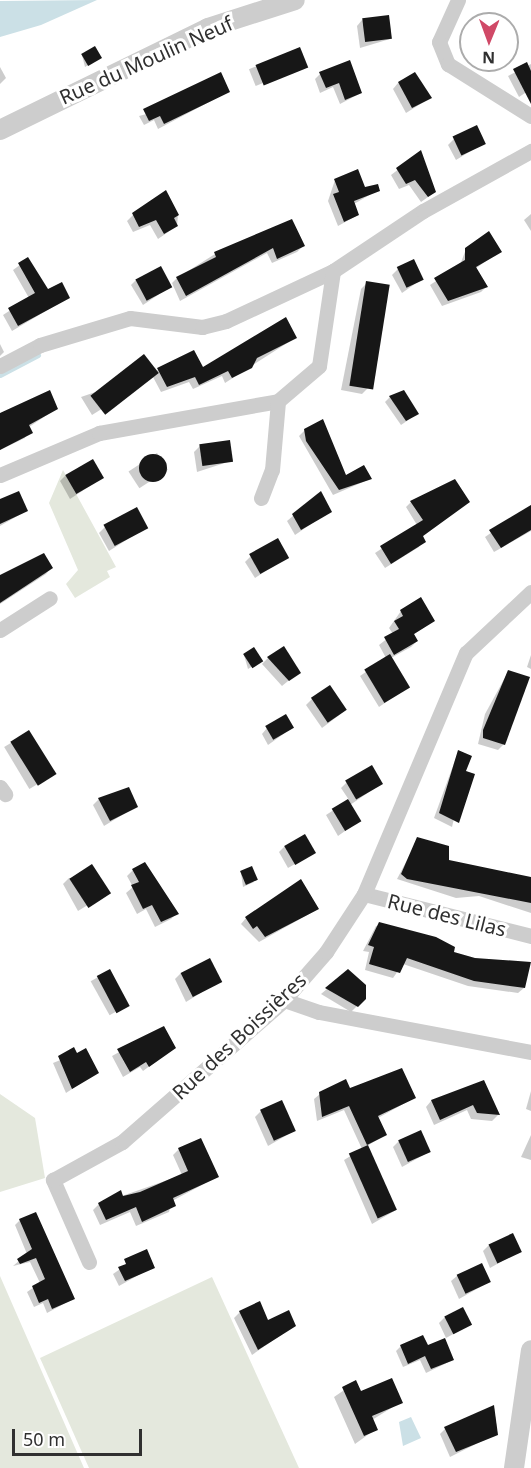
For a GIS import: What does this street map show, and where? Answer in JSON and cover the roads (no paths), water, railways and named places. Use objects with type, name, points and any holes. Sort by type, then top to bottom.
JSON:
[{"type":"street","name":"Rue du Moulin Neuf","points":[[0,130],[208,28],[295,0]]},
{"type":"street","points":[[458,0],[439,42],[448,64],[531,116]]},
{"type":"street","points":[[0,366],[40,345],[130,318],[202,327],[226,321],[333,271],[423,211],[531,151]]},
{"type":"street","points":[[0,475],[99,434],[278,401],[319,366],[333,271]]},
{"type":"street","points":[[261,498],[272,470],[278,401]]},
{"type":"street","name":"Rue des Boissières","points":[[89,1262],[53,1180],[122,1142],[284,1000],[326,952],[364,894],[466,653],[531,592]]},
{"type":"street","points":[[0,630],[50,598]]},
{"type":"street","name":"Rue des Lilas","points":[[364,894],[531,936]]},
{"type":"street","points":[[284,1000],[319,1012],[531,1052]]},
{"type":"street","points":[[514,1468],[531,1350]]},
{"type":"waterway","points":[[0,375],[38,355]]}]
